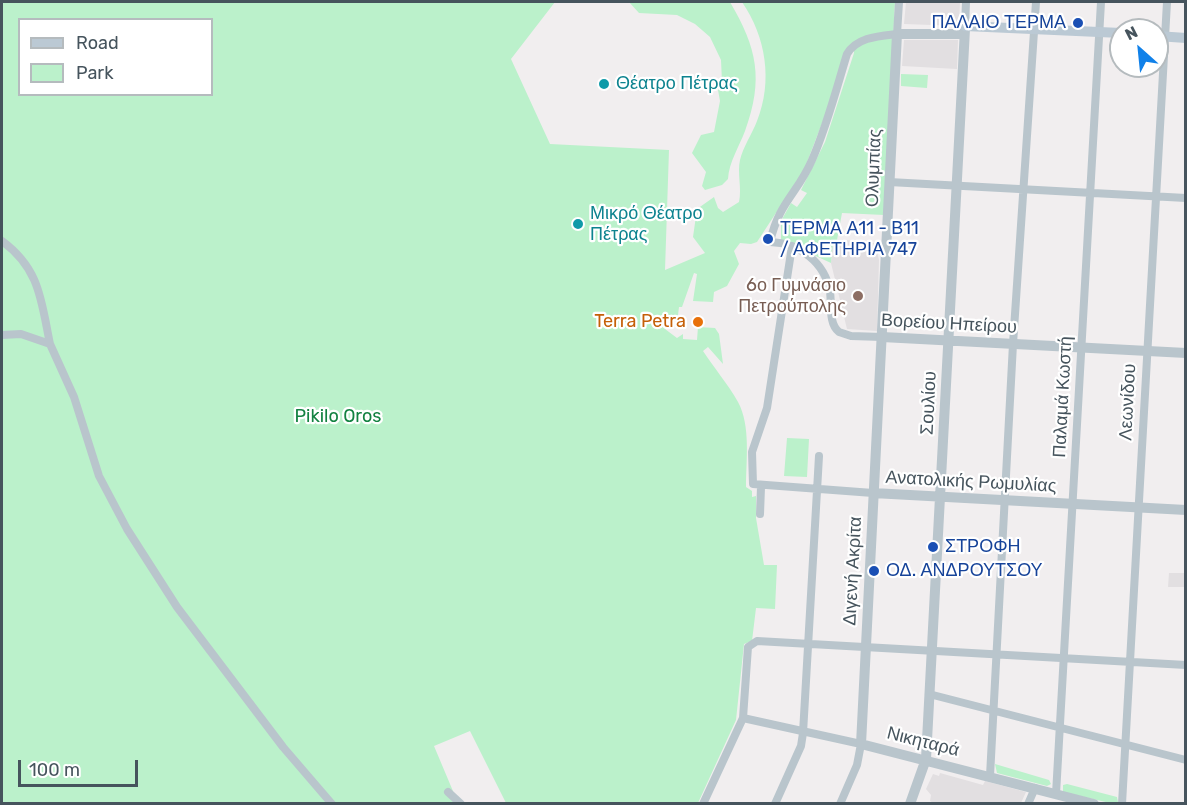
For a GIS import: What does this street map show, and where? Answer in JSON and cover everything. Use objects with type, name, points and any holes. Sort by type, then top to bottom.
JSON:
[{"type":"main road","points":[[965,30],[1035,29],[1109,32]]},
{"type":"main road","points":[[1169,37],[1185,38]]},
{"type":"street","name":"Ολυμπίας","points":[[882,336],[899,2]]},
{"type":"street","name":"Σουλίου","points":[[912,801],[926,759],[966,2]]},
{"type":"street","points":[[990,776],[1007,500],[1013,344],[1036,2]]},
{"type":"street","name":"Παλαμά Κωστή","points":[[1056,794],[1101,2]]},
{"type":"street","name":"Λεωνίδου","points":[[1164,18],[1167,2]]},
{"type":"street","points":[[897,34],[965,30]]},
{"type":"street","name":"Βορείου Ηπείρου","points":[[897,34],[861,41],[849,50],[822,136],[809,168],[780,209],[770,242],[792,246],[808,255],[824,274],[830,291],[835,329],[851,336],[1185,353]]},
{"type":"street","name":"Λεωνίδου","points":[[1122,804],[1156,196],[1160,78]]},
{"type":"street","points":[[890,182],[1185,198]]},
{"type":"street","points":[[2,241],[17,252],[34,276],[44,306],[50,344],[74,398],[99,476],[127,529],[177,607],[283,747],[332,804]]},
{"type":"street","points":[[760,514],[758,487],[753,482],[753,452],[767,408],[792,246]]},
{"type":"street","points":[[2,335],[21,334],[50,344]]},
{"type":"street","name":"Διγενή Ακρίτα","points":[[840,804],[857,765],[861,744],[882,336]]},
{"type":"street","points":[[775,804],[801,746],[803,733],[819,456]]},
{"type":"street","name":"Ανατολικής Ρωμυλίας","points":[[758,487],[1185,510]]},
{"type":"street","points":[[703,804],[742,718],[748,646],[757,641],[1185,665]]},
{"type":"street","points":[[929,694],[1185,760]]},
{"type":"street","name":"Νικηταρά","points":[[742,718],[926,759],[1094,804]]},
{"type":"street","points":[[1028,804],[1035,789]]},
{"type":"street","points":[[448,792],[461,804]]},
{"type":"street","points":[[912,801],[924,804]]},
{"type":"shaded area","points":[[906,2],[960,2],[959,26],[904,24]]},
{"type":"shaded area","points":[[904,40],[958,40],[957,69],[902,66]]},
{"type":"shaded area","name":"6ο Γυμνάσιο Πετρούπολης","points":[[833,239],[875,243],[879,260],[877,331],[847,329],[831,263]]},
{"type":"shaded area","points":[[1169,573],[1185,573],[1185,587],[1168,587]]},
{"type":"shaded area","points":[[940,773],[983,785],[985,781],[1026,792],[1021,803],[935,804],[930,801],[931,795],[926,789],[933,774],[939,776]]},
{"type":"green space","name":"Pikilo Oros","points":[[2,2],[555,2],[511,59],[550,144],[669,150],[665,270],[705,253],[693,237],[697,209],[714,197],[718,208],[723,212],[739,202],[740,160],[762,106],[766,75],[762,44],[742,2],[895,2],[884,215],[842,213],[837,240],[833,240],[831,263],[781,240],[781,221],[791,203],[797,207],[807,193],[801,190],[825,142],[854,53],[853,43],[804,170],[757,242],[740,243],[734,251],[739,264],[727,286],[714,292],[713,302],[693,301],[697,274],[694,273],[682,307],[679,307],[678,315],[666,321],[665,329],[677,338],[683,334],[683,339],[697,340],[698,327],[715,328],[719,334],[723,364],[708,347],[703,351],[734,395],[742,411],[747,444],[746,487],[752,491],[752,497],[756,496],[756,518],[764,565],[777,565],[775,609],[756,608],[752,641],[744,644],[736,720],[698,803],[506,803],[470,731],[434,746],[458,803],[2,803]]},
{"type":"green space","points":[[629,2],[730,2],[739,19],[752,49],[756,79],[751,112],[745,131],[732,161],[728,179],[722,185],[705,190],[702,186],[706,172],[692,153],[701,135],[714,132],[720,101],[718,90],[722,82],[721,60],[710,37],[695,24],[677,15],[639,13]]},
{"type":"green space","points":[[901,74],[928,75],[927,88],[901,86]]},
{"type":"green space","points":[[787,438],[809,439],[807,477],[784,476]]},
{"type":"green space","points":[[995,764],[1049,780],[1051,784],[1047,786],[997,773]]},
{"type":"green space","points":[[1067,784],[1117,797],[1118,802],[1110,803],[1063,792],[1063,785]]},
{"type":"place","name":"ΠΑΛΑΙΟ ΤΕΡΜΑ","points":[[1078,23]]},
{"type":"place","name":"Θέατρο Πέτρας","points":[[604,84]]},
{"type":"place","name":"Μικρό Θέατρο Πέτρας","points":[[578,224]]},
{"type":"place","name":"ΤΕΡΜΑ Α11 - Β11 / ΑΦΕΤΗΡΙΑ 747","points":[[768,239]]},
{"type":"place","name":"6ο Γυμνάσιο Πετρούπολης","points":[[858,296]]},
{"type":"place","name":"Terra Petra","points":[[698,322]]},
{"type":"place","name":"ΣΤΡΟΦΗ","points":[[933,547]]},
{"type":"place","name":"ΟΔ. ΑΝΔΡΟΥΤΣΟΥ","points":[[874,571]]}]
